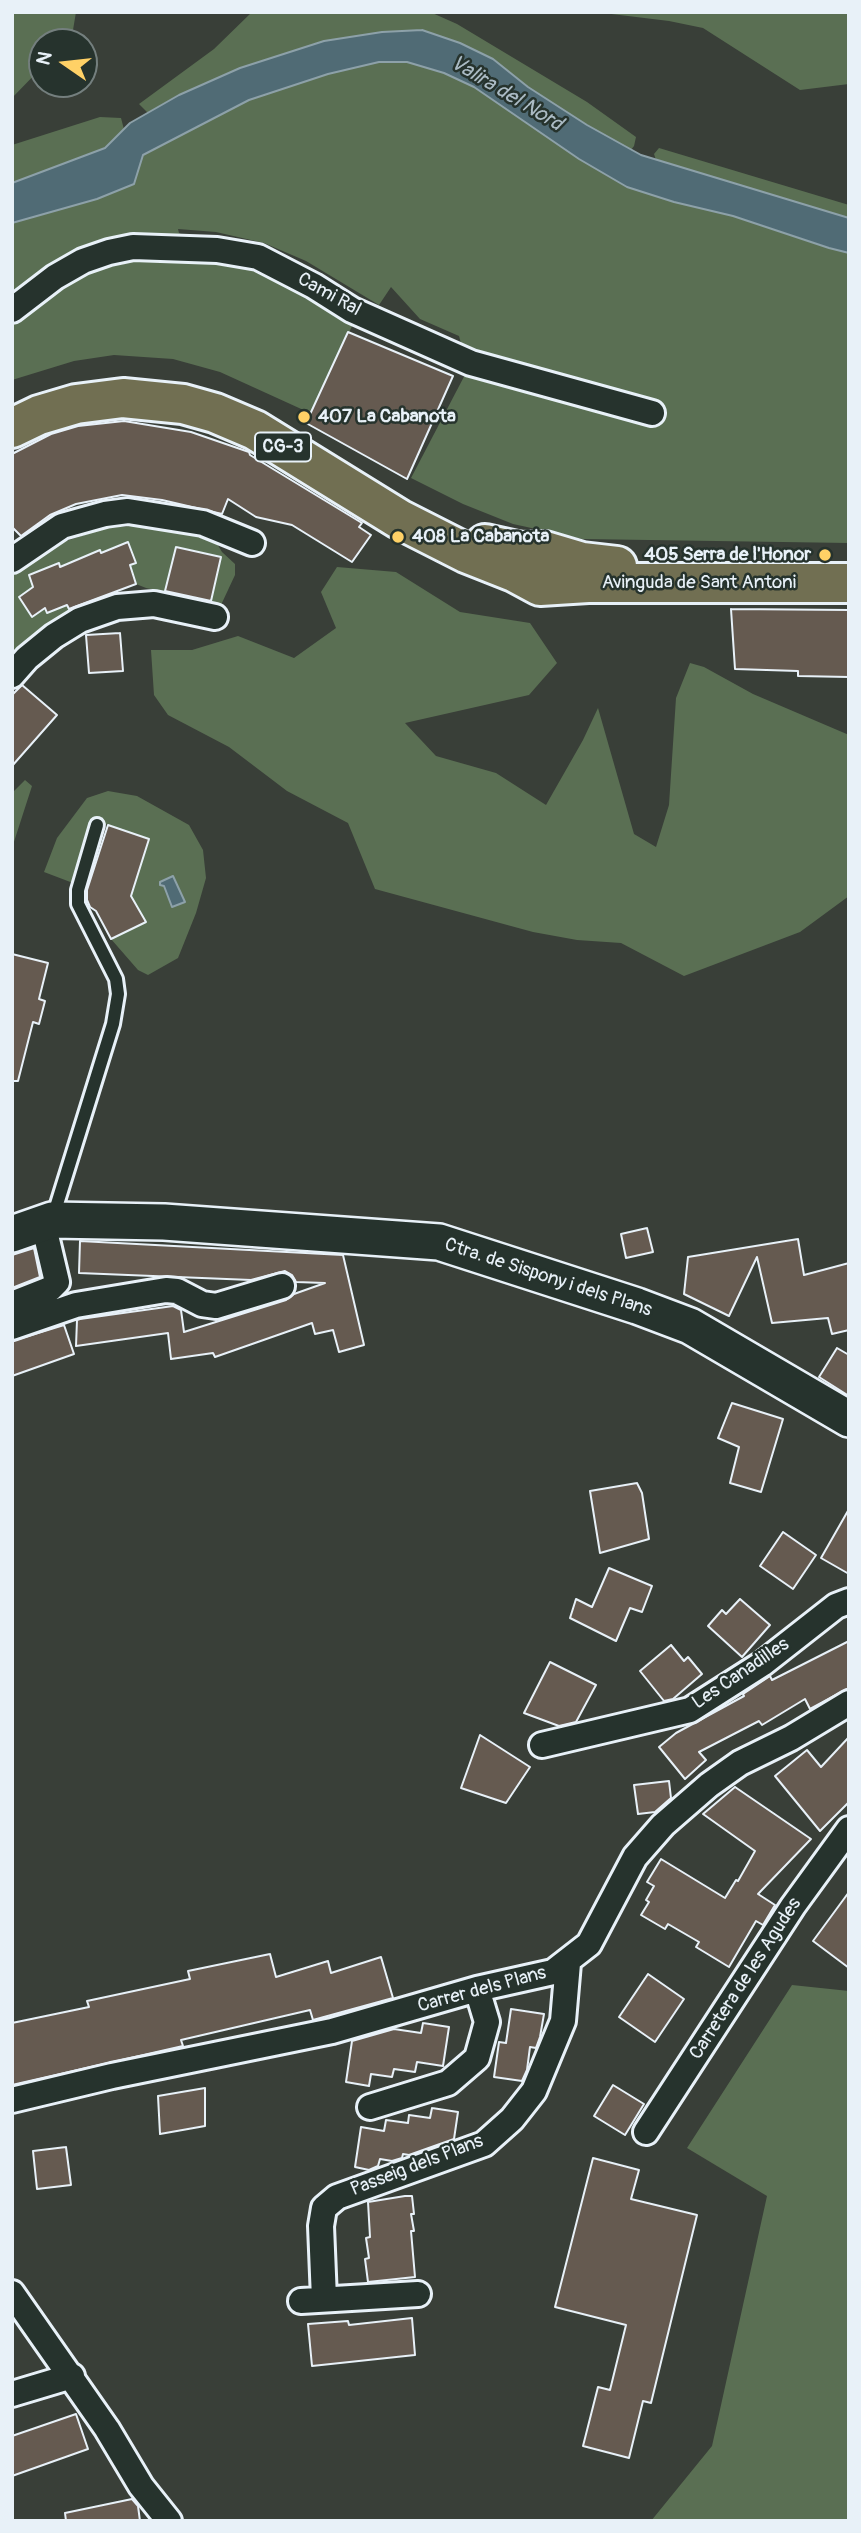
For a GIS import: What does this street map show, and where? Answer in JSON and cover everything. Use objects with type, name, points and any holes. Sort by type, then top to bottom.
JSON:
[{"type":"main road","name":"CG-3","points":[[12,410],[53,394],[91,385],[147,384],[176,387],[208,395],[278,427],[413,513],[455,534],[507,551],[544,569]]},
{"type":"main road","name":"CG-3","points":[[12,428],[39,415],[76,404],[123,398],[183,404],[215,413],[255,430],[399,519],[466,554],[514,572],[544,569]]},
{"type":"main road","name":"Avinguda de Sant Antoni","points":[[544,569],[609,566],[849,568]]},
{"type":"main road","name":"Avinguda de Sant Antoni","points":[[544,569],[588,583],[849,583]]},
{"type":"main road","name":"Ctra. de Sispony i dels Plans","points":[[43,1224],[177,1223],[439,1242],[638,1306],[690,1326],[849,1419]]},
{"type":"street","name":"Cami Ral","points":[[12,310],[55,277],[83,261],[109,252],[134,247],[218,250],[258,257],[314,286],[352,310],[471,363],[652,413]]},
{"type":"street","points":[[12,560],[62,526],[105,513],[128,511],[204,523],[253,543]]},
{"type":"street","points":[[12,675],[27,658],[54,636],[80,620],[117,607],[154,604],[215,617]]},
{"type":"street","points":[[12,1304],[50,1289],[57,1282],[43,1224]]},
{"type":"street","points":[[43,1224],[67,1276],[76,1305]]},
{"type":"street","points":[[12,1327],[76,1305],[166,1290],[177,1291],[202,1304],[216,1306],[282,1286]]},
{"type":"street","name":"Les Canadilles","points":[[542,1745],[690,1710],[762,1664],[836,1606],[849,1601]]},
{"type":"street","name":"Carrer dels Plans","points":[[12,2101],[112,2076],[332,2031],[477,1989],[553,1972],[568,1963],[589,1944],[635,1857],[663,1825],[709,1785],[740,1763],[791,1738],[849,1703]]},
{"type":"street","name":"Carretera de les Agudes","points":[[646,2132],[793,1906],[849,1829]]},
{"type":"street","name":"Passeig dels Plans","points":[[418,2294],[312,2300],[324,2208],[337,2197],[484,2144],[512,2119],[534,2091],[563,2021],[568,1963]]},
{"type":"street","points":[[370,2106],[448,2083],[477,2058],[487,2022],[477,1989]]},
{"type":"street","points":[[12,2293],[72,2376],[141,2486],[169,2521]]},
{"type":"street","points":[[12,2394],[72,2376]]},
{"type":"lane","points":[[43,1224],[113,1024],[118,994],[116,979],[78,904],[78,890],[97,825]]},
{"type":"green space","points":[[12,12],[76,12],[73,28],[28,28],[28,81],[12,98]]},
{"type":"green space","points":[[252,12],[430,12],[457,24],[587,102],[636,137],[634,146],[631,150],[587,125],[528,87],[490,58],[460,43],[177,96],[148,113],[139,104],[214,49]]},
{"type":"green space","points":[[595,12],[849,12],[849,84],[800,90],[703,28]]},
{"type":"green space","points":[[379,62],[407,62],[444,73],[474,87],[579,159],[674,202],[733,216],[849,253],[849,543],[582,539],[513,524],[463,504],[411,478],[468,369],[459,336],[420,319],[391,287],[379,305],[306,261],[264,243],[216,232],[178,229],[179,233],[197,242],[256,265],[355,320],[310,413],[220,372],[173,359],[114,355],[74,361],[12,380],[12,145],[100,117],[121,118],[136,175],[143,155],[249,100],[328,74]]},
{"type":"green space","points":[[659,148],[849,205],[849,218],[656,160],[654,154]]},
{"type":"green space","points":[[145,525],[216,542],[235,564],[235,575],[221,605],[211,603],[177,548],[165,592],[136,584],[130,565],[136,563],[128,542],[60,567],[59,563],[29,574],[33,587],[19,597],[32,616],[45,608],[47,612],[67,605],[70,614],[40,631],[12,657],[12,575],[66,541],[106,528]]},
{"type":"green space","points":[[337,567],[396,572],[460,612],[530,623],[557,663],[529,695],[405,723],[436,756],[496,773],[546,805],[598,708],[634,834],[656,847],[669,805],[676,698],[690,663],[704,667],[753,694],[849,735],[849,896],[800,932],[684,976],[621,943],[577,940],[533,932],[375,889],[348,823],[287,791],[229,747],[168,715],[154,695],[151,650],[192,650],[238,636],[294,658],[336,628],[321,592]]},
{"type":"green space","points":[[25,780],[32,786],[12,848],[12,793]]},
{"type":"green space","points":[[108,791],[137,796],[189,825],[203,850],[206,878],[196,913],[178,958],[148,975],[138,970],[111,939],[145,922],[131,896],[149,839],[94,820],[73,883],[44,872],[57,838],[87,798]]},
{"type":"green space","points":[[792,1985],[849,1991],[849,2521],[651,2521],[712,2446],[767,2196],[687,2148]]},
{"type":"water","name":"Valira del Nord","points":[[422,30],[460,43],[493,59],[528,87],[587,125],[641,155],[849,218],[849,253],[733,216],[627,187],[579,159],[474,87],[444,73],[407,62],[379,62],[328,74],[249,100],[143,155],[134,184],[97,199],[12,223],[12,183],[105,148],[130,123],[179,95],[240,68],[324,41],[382,32]]},
{"type":"water","points":[[173,876],[185,902],[172,907],[160,882]]},
{"type":"building","points":[[348,332],[453,376],[407,479],[306,423]]},
{"type":"building","points":[[124,421],[191,432],[249,452],[362,523],[359,527],[371,535],[352,562],[292,525],[256,517],[228,499],[222,514],[162,500],[122,495],[76,504],[50,515],[21,536],[12,527],[12,454],[51,434],[78,426]]},
{"type":"building","points":[[128,542],[136,563],[130,565],[136,584],[69,609],[67,605],[47,613],[45,608],[32,617],[19,597],[33,587],[29,575],[59,563],[60,567],[100,550],[101,553]]},
{"type":"building","points":[[176,547],[221,557],[211,601],[165,591]]},
{"type":"building","points":[[731,609],[849,610],[849,677],[798,676],[798,671],[735,669]]},
{"type":"building","points":[[120,633],[123,671],[89,673],[86,635]]},
{"type":"building","points":[[22,685],[57,715],[12,766],[12,695]]},
{"type":"building","points":[[108,825],[149,839],[131,896],[146,922],[111,939],[87,900],[87,890]]},
{"type":"building","points":[[12,954],[48,963],[39,999],[45,1001],[39,1024],[33,1022],[18,1081],[12,1081]]},
{"type":"building","points":[[647,1228],[653,1252],[626,1258],[621,1234]]},
{"type":"building","points":[[798,1239],[804,1275],[849,1263],[849,1330],[832,1334],[828,1318],[772,1323],[757,1257],[729,1316],[684,1294],[688,1257]]},
{"type":"building","points":[[80,1241],[343,1255],[364,1345],[339,1352],[333,1330],[315,1334],[312,1323],[215,1357],[213,1353],[171,1359],[168,1333],[76,1346],[77,1320],[80,1319],[173,1306],[181,1310],[184,1332],[286,1300],[294,1294],[325,1283],[296,1282],[292,1275],[285,1271],[251,1280],[79,1273]]},
{"type":"building","points":[[34,1248],[40,1277],[12,1288],[12,1255]]},
{"type":"building","points":[[64,1325],[74,1354],[12,1376],[12,1341]]},
{"type":"building","points":[[837,1348],[849,1355],[849,1396],[819,1377]]},
{"type":"building","points":[[732,1403],[783,1419],[761,1492],[730,1483],[739,1447],[718,1438]]},
{"type":"building","points":[[637,1483],[642,1493],[649,1539],[600,1553],[590,1491]]},
{"type":"building","points":[[849,1509],[849,1574],[821,1558]]},
{"type":"building","points":[[783,1532],[816,1555],[793,1589],[760,1566]]},
{"type":"building","points":[[609,1568],[652,1586],[642,1612],[630,1608],[616,1641],[570,1618],[576,1599],[592,1607]]},
{"type":"building","points":[[740,1599],[770,1625],[742,1657],[708,1626],[722,1610],[726,1614]]},
{"type":"building","points":[[849,1641],[849,1688],[810,1709],[805,1699],[762,1725],[759,1721],[699,1752],[706,1760],[685,1779],[659,1747],[676,1733],[744,1696],[743,1694],[770,1676],[772,1680]]},
{"type":"building","points":[[671,1645],[684,1661],[688,1657],[702,1674],[673,1699],[664,1701],[640,1671]]},
{"type":"building","points":[[550,1662],[596,1685],[576,1722],[559,1726],[524,1713]]},
{"type":"building","points":[[480,1735],[530,1767],[506,1803],[461,1788]]},
{"type":"building","points":[[849,1737],[849,1802],[820,1831],[775,1776],[807,1750],[821,1767]]},
{"type":"building","points":[[669,1781],[671,1798],[655,1812],[638,1814],[634,1785]]},
{"type":"building","points":[[735,1787],[811,1839],[758,1894],[775,1905],[763,1925],[756,1921],[729,1967],[696,1947],[699,1942],[668,1924],[665,1929],[641,1915],[654,1886],[647,1882],[661,1859],[725,1898],[736,1880],[738,1881],[755,1851],[703,1814]]},
{"type":"building","points":[[849,1892],[849,1968],[813,1941]]},
{"type":"building","points":[[270,1954],[276,1977],[328,1961],[331,1973],[381,1957],[393,1998],[313,2020],[310,2010],[181,2040],[183,2046],[12,2085],[12,2023],[89,2007],[87,2001],[190,1979],[188,1971]]},
{"type":"building","points":[[648,1974],[684,1999],[655,2042],[619,2017]]},
{"type":"building","points":[[511,2009],[544,2014],[540,2037],[536,2048],[530,2047],[527,2070],[522,2081],[494,2077],[499,2042],[506,2043]]},
{"type":"building","points":[[423,2023],[449,2027],[443,2066],[417,2062],[415,2072],[394,2069],[392,2077],[371,2074],[369,2086],[346,2082],[352,2041],[394,2029],[421,2033]]},
{"type":"building","points":[[613,2085],[644,2104],[625,2135],[594,2116]]},
{"type":"building","points":[[205,2088],[205,2126],[160,2134],[158,2096]]},
{"type":"building","points":[[432,2108],[458,2112],[454,2139],[409,2155],[403,2154],[402,2158],[392,2161],[380,2159],[378,2166],[369,2170],[355,2167],[361,2127],[384,2131],[386,2120],[408,2123],[409,2115],[430,2118]]},
{"type":"building","points":[[66,2147],[71,2185],[37,2189],[33,2151]]},
{"type":"building","points":[[593,2158],[639,2170],[631,2199],[697,2215],[651,2403],[643,2401],[629,2458],[583,2446],[598,2387],[610,2390],[626,2325],[555,2307]]},
{"type":"building","points":[[412,2196],[414,2231],[411,2231],[415,2277],[368,2282],[365,2259],[369,2258],[366,2238],[370,2237],[368,2202]]},
{"type":"building","points":[[412,2318],[415,2355],[312,2366],[308,2324],[348,2321],[349,2325]]},
{"type":"building","points":[[76,2414],[88,2449],[12,2476],[12,2436]]},
{"type":"building","points":[[132,2499],[138,2506],[140,2521],[66,2521],[65,2513]]},
{"type":"place","name":"407 La Cabanota","points":[[304,417]]},
{"type":"place","name":"408 La Cabanota","points":[[398,537]]},
{"type":"place","name":"405 Serra de l'Honor","points":[[825,555]]}]
